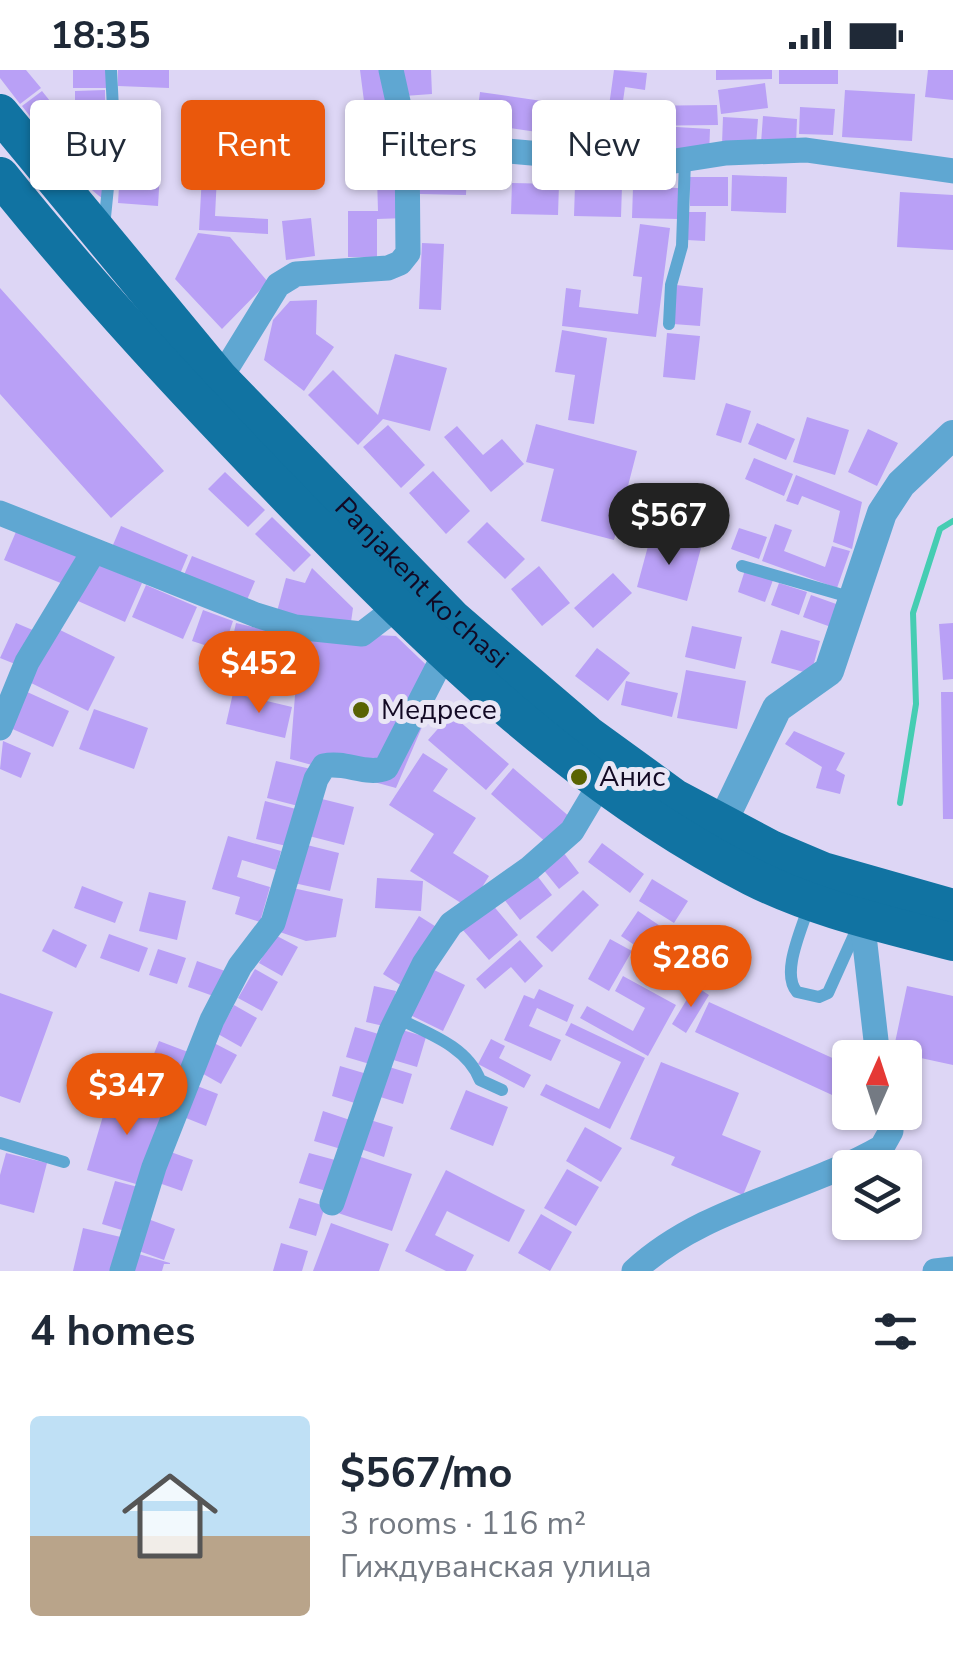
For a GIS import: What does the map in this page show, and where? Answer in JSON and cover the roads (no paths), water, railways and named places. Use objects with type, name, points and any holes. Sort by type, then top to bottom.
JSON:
[{"type":"main road","name":"Panjakent ko'chasi","points":[[0,113],[220,379],[453,619],[633,770],[862,918],[953,942]]},
{"type":"main road","name":"Panjakent ko'chasi","points":[[0,176],[199,405],[396,608],[444,655],[600,784],[703,851],[817,887],[953,908]]},
{"type":"street","points":[[390,70],[398,100]]},
{"type":"street","points":[[512,151],[656,164],[726,154],[806,150],[953,171]]},
{"type":"street","points":[[220,379],[278,285],[296,274],[388,268],[400,263],[408,253],[408,190]]},
{"type":"street","points":[[721,825],[777,708],[829,671],[882,513],[901,484],[953,435]]},
{"type":"street","points":[[0,513],[206,597],[295,627],[362,634],[396,608]]},
{"type":"street","points":[[0,728],[27,662],[94,551]]},
{"type":"street","points":[[122,1271],[154,1167],[212,1020],[240,966],[273,923],[316,779],[324,766],[333,764],[373,771],[386,768],[444,655]]},
{"type":"street","points":[[332,1204],[411,986],[452,924],[530,868],[572,830],[600,784]]},
{"type":"street","points":[[862,918],[876,1040]]},
{"type":"street","points":[[634,1271],[674,1241],[722,1215],[882,1147],[891,1130]]},
{"type":"street","points":[[935,1271],[953,1268]]},
{"type":"lane","points":[[102,240],[114,128],[111,70]]},
{"type":"lane","points":[[670,324],[672,285],[682,246],[685,160]]},
{"type":"lane","points":[[742,566],[852,598]]},
{"type":"lane","points":[[817,887],[792,965],[791,982],[797,992],[819,997],[828,993],[862,918]]},
{"type":"lane","points":[[397,1018],[450,1045],[474,1066],[480,1080],[502,1090]]},
{"type":"lane","points":[[0,1143],[64,1162]]},
{"type":"waterway","points":[[900,803],[916,704],[913,613],[940,529],[953,521]]},
{"type":"place","name":"Медресе","points":[[361,710]]},
{"type":"place","name":"Анис","points":[[579,777]]}]
